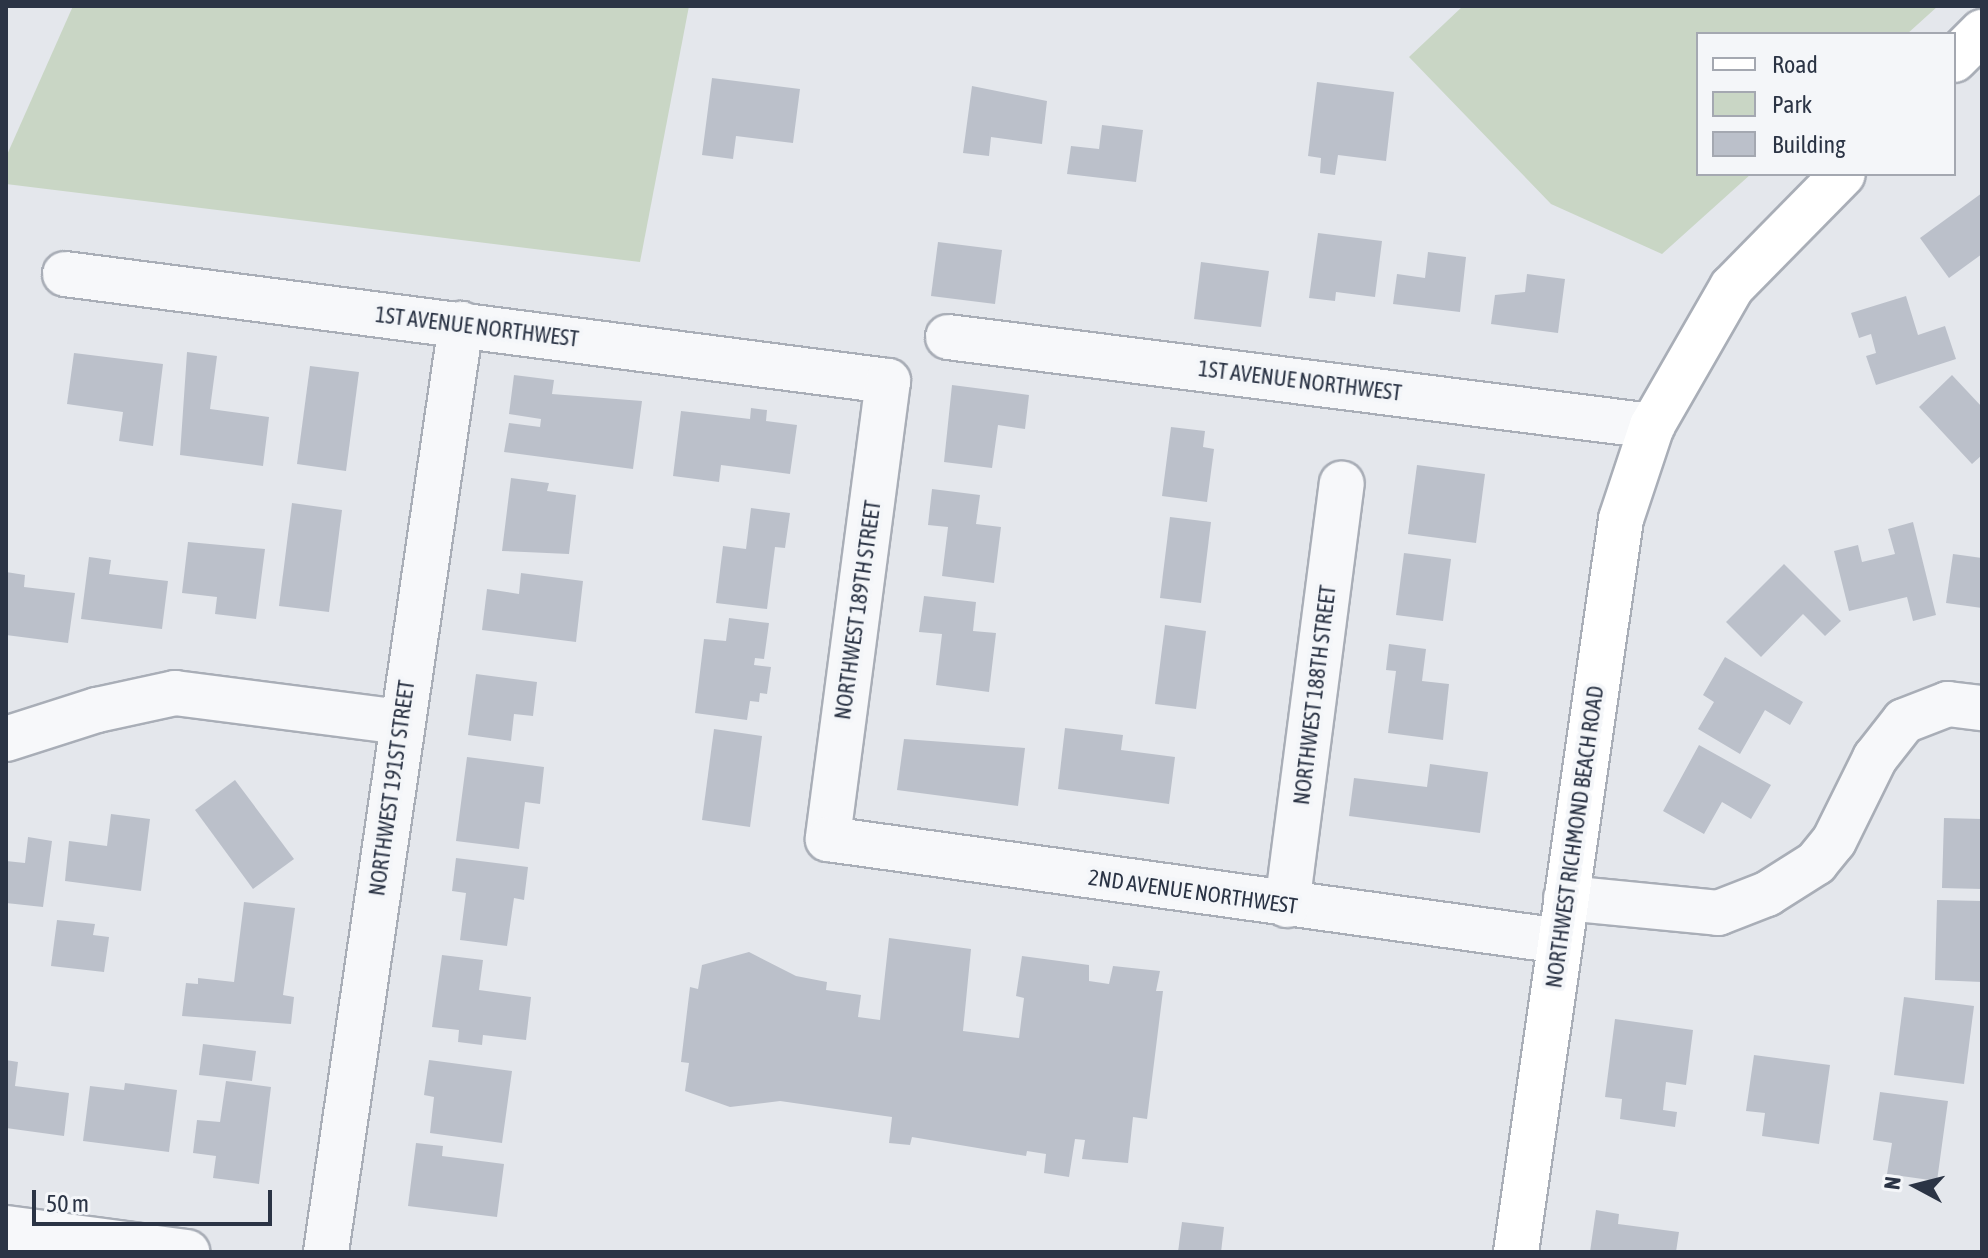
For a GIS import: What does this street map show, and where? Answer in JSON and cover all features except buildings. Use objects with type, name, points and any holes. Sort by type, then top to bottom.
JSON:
[{"type":"main road","points":[[1956,58],[1982,32]]},
{"type":"main road","name":"NORTHWEST RICHMOND BEACH ROAD","points":[[1516,1252],[1621,519],[1652,426],[1732,287],[1841,176]]},
{"type":"street","name":"1ST AVENUE NORTHWEST","points":[[65,274],[888,381]]},
{"type":"street","name":"NORTHWEST 191ST STREET","points":[[326,1252],[461,324]]},
{"type":"street","name":"1ST AVENUE NORTHWEST","points":[[948,337],[1652,426]]},
{"type":"street","name":"NORTHWEST 189TH STREET","points":[[828,839],[888,381]]},
{"type":"street","name":"NORTHWEST 188TH STREET","points":[[1287,905],[1342,484]]},
{"type":"street","points":[[6,739],[97,710],[175,693],[401,722]]},
{"type":"street","points":[[1566,898],[1718,913],[1767,894],[1825,852],[1875,758],[1904,721],[1948,704],[1982,708]]},
{"type":"street","name":"2ND AVENUE NORTHWEST","points":[[828,839],[1560,941]]},
{"type":"street","points":[[6,1228],[187,1252]]},
{"type":"green space","points":[[73,6],[689,6],[640,262],[6,184],[6,157]]},
{"type":"green space","points":[[1463,6],[1938,6],[1909,32],[1696,32],[1696,176],[1749,176],[1662,254],[1551,204],[1409,57]]}]
